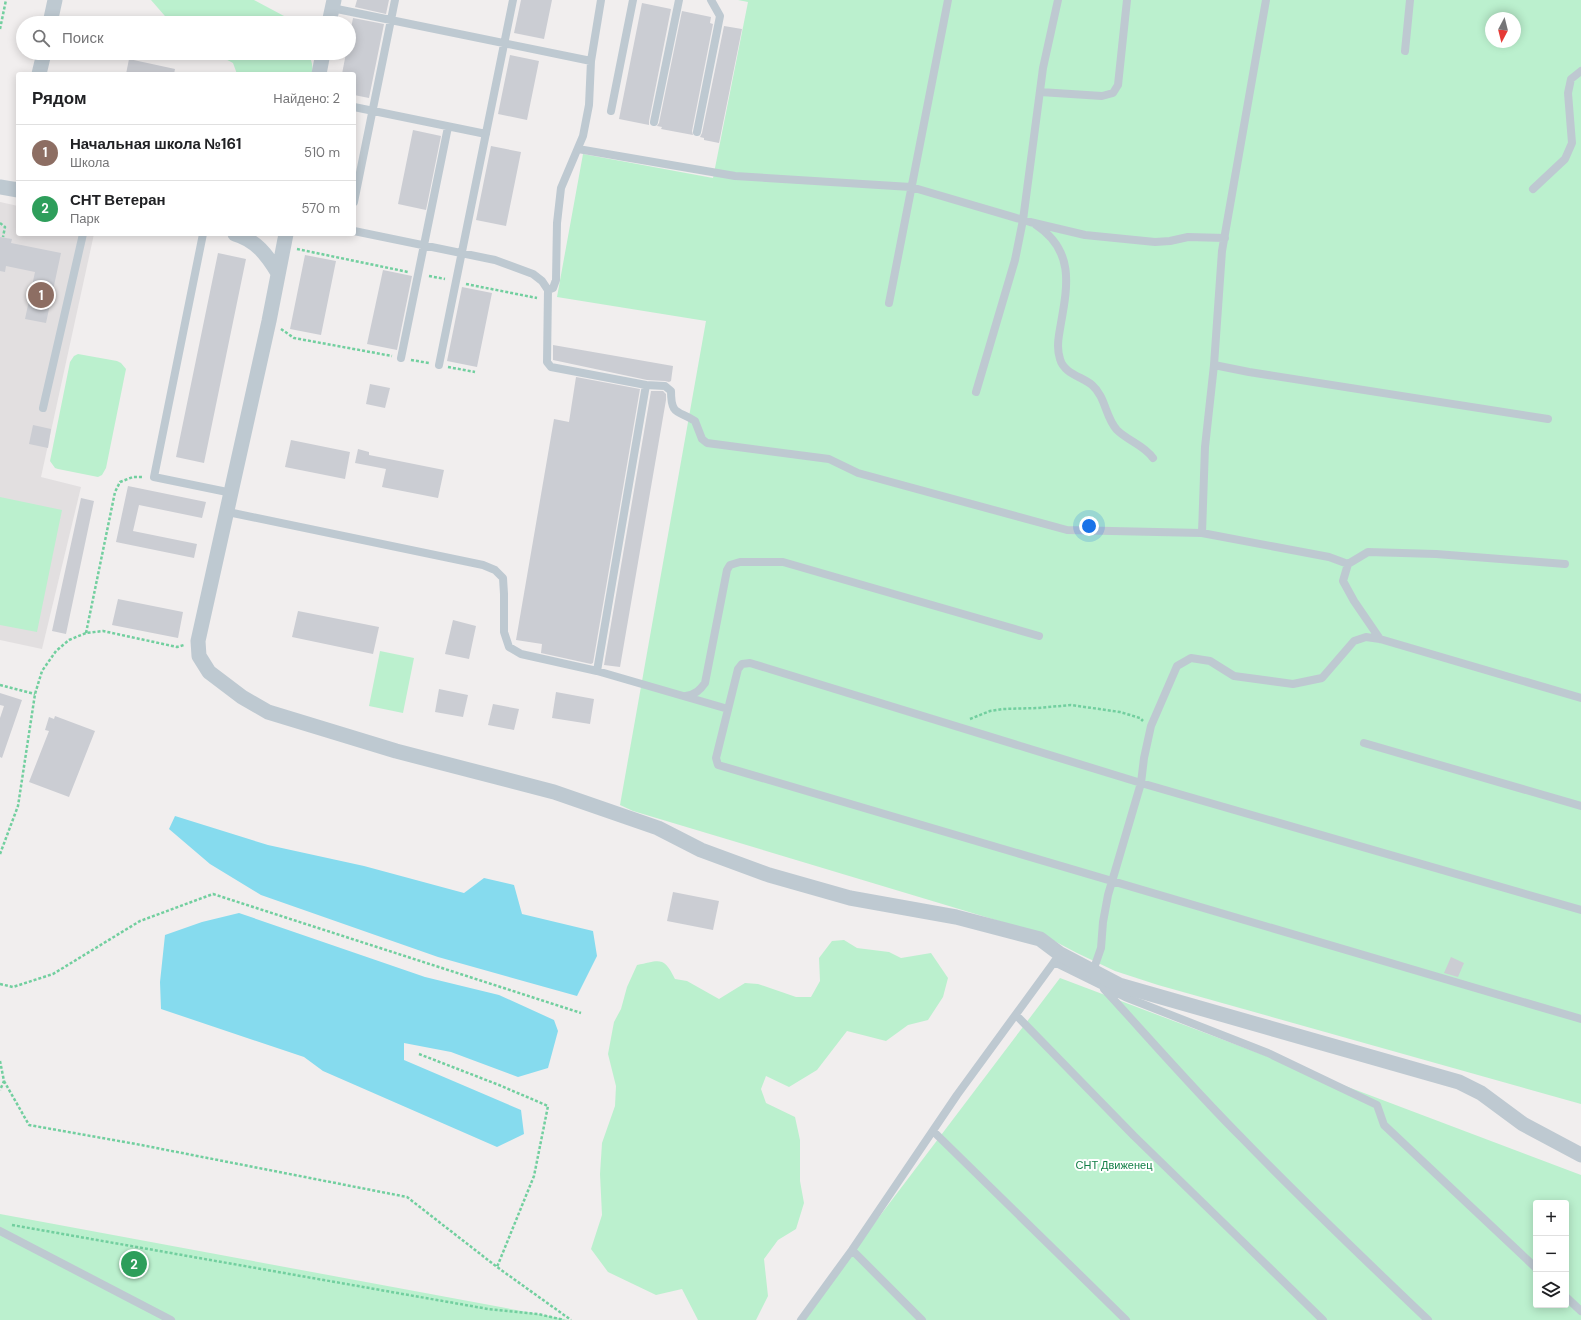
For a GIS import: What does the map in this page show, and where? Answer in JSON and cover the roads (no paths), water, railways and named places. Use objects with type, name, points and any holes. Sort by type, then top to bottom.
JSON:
[{"type":"street","points":[[52,16],[55,0]]},
{"type":"street","points":[[330,16],[333,4]]},
{"type":"street","points":[[40,72],[43,60]]},
{"type":"street","points":[[319,72],[322,60]]},
{"type":"street","points":[[0,187],[16,186]]},
{"type":"street","points":[[239,236],[257,244],[268,256],[278,273]]},
{"type":"street","points":[[286,236],[228,512],[198,641],[199,656],[209,672],[242,697],[268,712],[396,751],[554,792],[658,828],[701,850],[769,875],[850,898],[956,917],[1040,939],[1057,958],[1096,978],[1459,1082],[1481,1093],[1524,1124],[1581,1155]]},
{"type":"lane","points":[[356,192],[395,0]]},
{"type":"lane","points":[[439,365],[513,0]]},
{"type":"lane","points":[[548,290],[553,288],[556,280],[557,223],[561,188],[583,136],[589,105],[591,60],[601,0]]},
{"type":"lane","points":[[611,111],[633,0]]},
{"type":"lane","points":[[654,122],[678,0]]},
{"type":"lane","points":[[697,132],[720,16],[711,0]]},
{"type":"lane","points":[[889,302],[948,0]]},
{"type":"lane","points":[[976,392],[1026,221],[1043,68],[1057,4],[1051,0]]},
{"type":"lane","points":[[1040,92],[1102,96],[1113,93],[1118,85],[1128,0]]},
{"type":"lane","points":[[1202,533],[1205,447],[1214,365],[1222,251],[1266,0]]},
{"type":"lane","points":[[1405,51],[1410,0]]},
{"type":"lane","points":[[333,4],[391,20],[591,60]]},
{"type":"lane","points":[[1533,189],[1565,159],[1572,143],[1568,93],[1571,78],[1581,71]]},
{"type":"lane","points":[[356,107],[486,134]]},
{"type":"lane","points":[[401,358],[448,126]]},
{"type":"lane","points":[[578,149],[734,176],[911,187],[1026,221],[1085,235],[1154,242],[1170,241],[1188,237],[1225,238]]},
{"type":"lane","points":[[1026,221],[1046,232],[1059,248],[1066,267],[1068,288],[1057,345],[1060,361],[1072,374],[1092,385],[1104,400],[1109,417],[1118,430],[1149,452],[1153,458]]},
{"type":"lane","points":[[356,231],[495,260],[533,274],[542,281],[548,290],[549,322],[546,354],[547,362],[551,367],[646,385],[665,386],[671,391],[671,404],[675,410],[695,421],[702,439],[707,443],[829,459],[858,473],[1067,530],[1202,533],[1329,557],[1348,564]]},
{"type":"lane","points":[[43,408],[83,236]]},
{"type":"lane","points":[[204,236],[154,477],[232,493]]},
{"type":"lane","points":[[1214,365],[1548,419]]},
{"type":"lane","points":[[597,671],[646,385]]},
{"type":"lane","points":[[228,512],[483,565],[495,570],[503,578],[504,632],[508,647],[520,654],[597,671],[728,709]]},
{"type":"lane","points":[[1380,639],[1354,601],[1343,581],[1348,564],[1368,552],[1436,554],[1565,564]]},
{"type":"lane","points":[[686,696],[693,695],[700,690],[705,683],[727,570],[730,565],[740,562],[783,562],[1039,636]]},
{"type":"lane","points":[[1096,978],[1101,948],[1103,922],[1112,881],[1141,783],[1152,726],[1177,666],[1191,658],[1210,661],[1234,676],[1293,684],[1322,678],[1354,641],[1366,637],[1380,639],[1581,698]]},
{"type":"lane","points":[[1581,910],[1141,783],[750,663],[742,664],[738,669],[716,758],[718,765],[1581,1019]]},
{"type":"lane","points":[[1364,743],[1581,806]]},
{"type":"lane","points":[[801,1320],[852,1250],[933,1131],[1057,958]]},
{"type":"lane","points":[[1096,978],[1125,997],[1268,1053],[1377,1105],[1384,1125],[1533,1265]]},
{"type":"lane","points":[[1096,978],[1178,1072],[1242,1138],[1428,1320]]},
{"type":"lane","points":[[1016,1015],[1134,1136],[1323,1320]]},
{"type":"lane","points":[[933,1131],[1126,1320]]},
{"type":"lane","points":[[0,1231],[160,1317],[171,1320]]},
{"type":"lane","points":[[852,1250],[922,1320]]},
{"type":"lane","points":[[1569,1300],[1581,1311]]},
{"type":"water","points":[[175,816],[268,845],[364,866],[464,893],[484,878],[514,885],[522,914],[593,931],[597,956],[577,996],[438,957],[261,895],[210,864],[169,829]]},
{"type":"water","points":[[239,913],[425,977],[499,995],[554,1020],[558,1031],[548,1068],[518,1077],[451,1052],[404,1043],[404,1060],[521,1110],[524,1134],[497,1147],[323,1071],[304,1057],[161,1009],[160,982],[165,935],[202,922]]},
{"type":"place","name":"Начальная школа №161","points":[[41,295]]},
{"type":"place","name":"СНТ Ветеран","points":[[134,1264]]},
{"type":"park label","name":"СНТ Движенец","points":[[1114,1165]]}]
